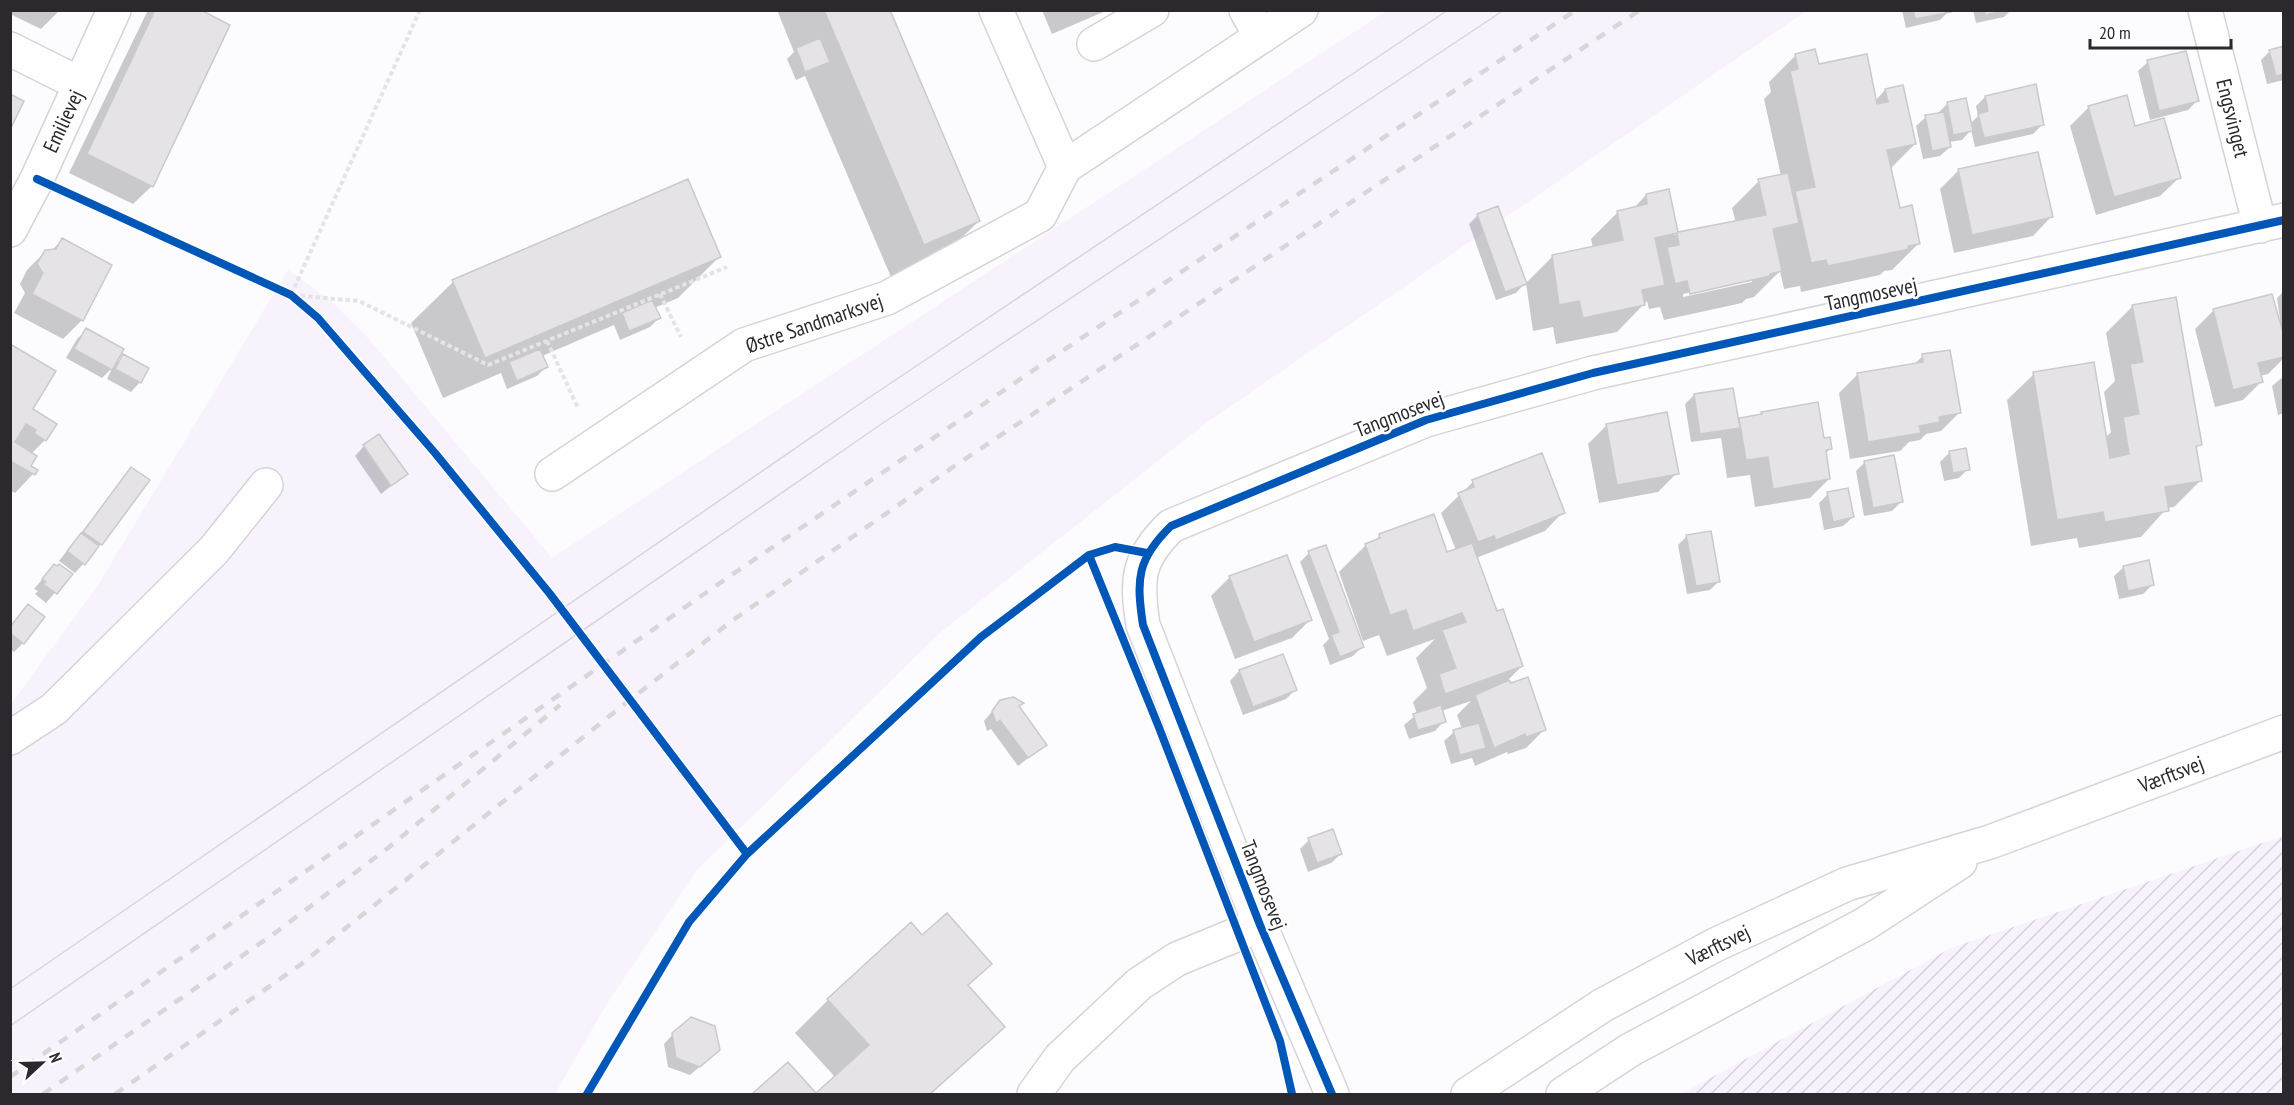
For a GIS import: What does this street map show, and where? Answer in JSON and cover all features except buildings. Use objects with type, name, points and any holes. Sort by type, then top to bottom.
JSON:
[{"type":"street","name":"Emilievej","points":[[10,230],[37,179],[114,10]]},
{"type":"street","points":[[996,10],[1065,166]]},
{"type":"street","points":[[1094,44],[1152,10]]},
{"type":"street","name":"Østre Sandmarksvej","points":[[552,474],[744,345],[887,298],[1040,215],[1065,166],[1254,24],[1301,10]]},
{"type":"street","name":"Engsvinget","points":[[2205,10],[2271,223]]},
{"type":"street","points":[[10,49],[80,84]]},
{"type":"street","name":"Tangmosevej","points":[[1332,1095],[1260,925],[1143,625],[1139,588],[1141,572],[1147,553],[1171,526],[1426,420],[1593,373],[2271,223]]},
{"type":"street","points":[[10,738],[54,709],[214,550],[266,485]]},
{"type":"street","name":"Værftsvej","points":[[1468,1095],[1603,1005],[1715,945],[1847,884],[1990,842],[2283,732]]},
{"type":"street","name":"Værftsvej","points":[[1563,1095],[1630,1050],[1865,924],[1990,842]]},
{"type":"street","points":[[1034,1095],[1060,1059],[1139,984],[1177,959],[1260,925]]},
{"type":"path","points":[[420,10],[291,295],[359,301],[488,365],[727,267]]},
{"type":"path","points":[[547,341],[595,445]]},
{"type":"shaded area","points":[[1386,11],[1806,11],[1206,423],[941,632],[696,871],[606,1005],[555,1094],[11,1094],[11,704],[98,585],[288,270],[331,301],[370,340],[552,558]]},
{"type":"shaded area","points":[[2283,836],[2283,1094],[1681,1094],[1951,948]]},
{"type":"tram line","points":[[10,989],[864,401],[1448,10]]},
{"type":"tram line","points":[[10,1026],[880,425],[1504,10]]},
{"type":"railway","points":[[10,1077],[730,576],[1047,361],[1576,10]]},
{"type":"railway","points":[[115,1094],[300,965],[622,706],[733,620],[953,467],[1640,10]]},
{"type":"railway","points":[[43,1094],[275,933],[388,848],[560,705]]},
{"type":"cycle path","points":[[37,179],[291,295],[318,318],[435,453],[550,594],[747,854]]},
{"type":"cycle path","points":[[1332,1094],[1260,925],[1143,625],[1140,582],[1145,560],[1151,549],[1171,526],[1426,420],[1593,373],[2284,220]]},
{"type":"cycle path","points":[[587,1094],[689,922],[747,854],[981,637],[1089,555],[1115,547],[1147,553]]},
{"type":"cycle path","points":[[1089,555],[1158,725],[1280,1041],[1292,1094]]}]
